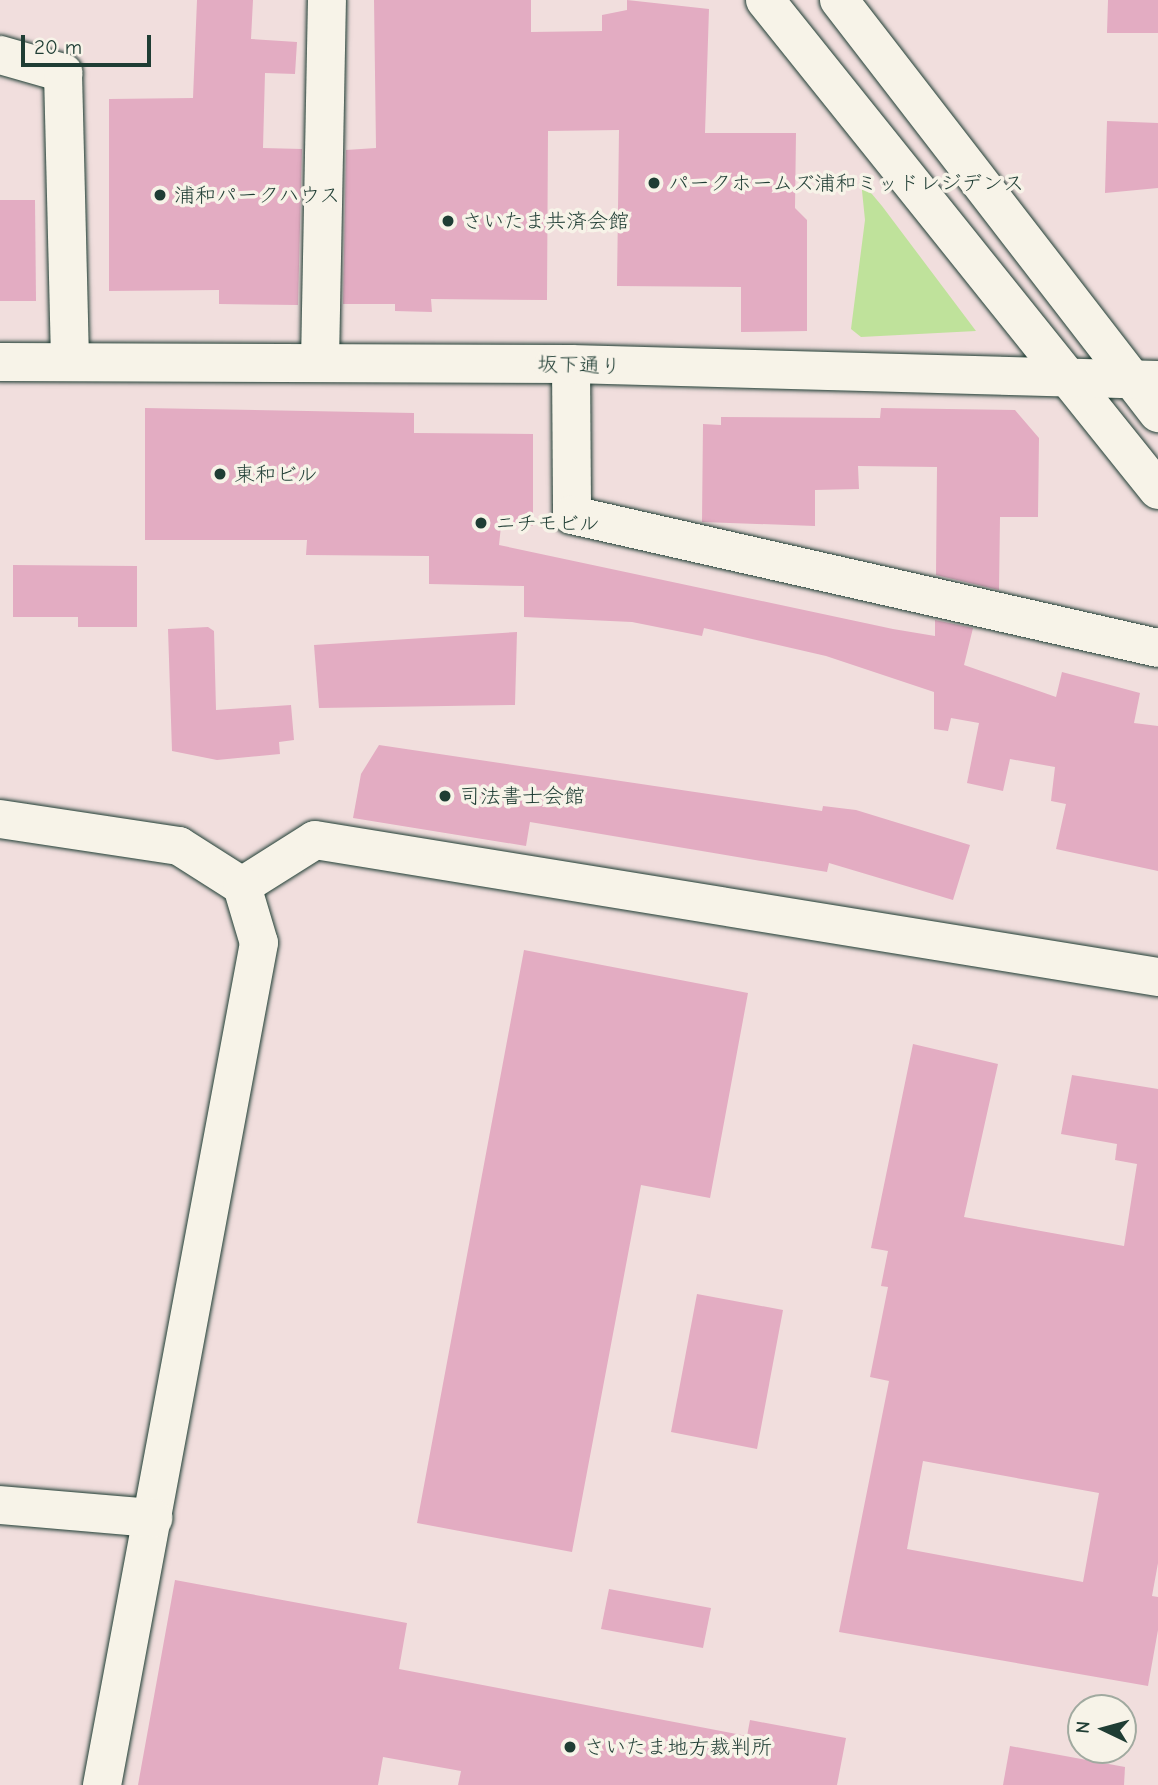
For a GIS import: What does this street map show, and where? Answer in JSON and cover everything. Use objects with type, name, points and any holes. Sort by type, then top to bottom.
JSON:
[{"type":"street","points":[[320,362],[327,0]]},
{"type":"street","points":[[765,0],[1158,490]]},
{"type":"street","points":[[839,0],[1144,379],[1158,413]]},
{"type":"street","points":[[0,55],[63,73],[70,362]]},
{"type":"street","name":"坂下通り","points":[[0,362],[571,364],[1144,379]]},
{"type":"street","points":[[571,364],[572,515],[1158,648]]},
{"type":"street","points":[[0,819],[179,846],[242,886],[258,943],[102,1785]]},
{"type":"street","points":[[242,886],[315,840],[1158,978]]},
{"type":"street","points":[[0,1505],[153,1518]]},
{"type":"green space","points":[[861,181],[976,331],[861,337],[851,329],[865,220]]},
{"type":"building","points":[[197,0],[253,0],[251,39],[297,42],[295,74],[265,73],[263,148],[302,149],[298,305],[219,304],[219,290],[109,291],[109,99],[193,98]]},
{"type":"building","points":[[374,0],[531,0],[531,32],[602,31],[602,15],[627,10],[627,0],[709,9],[705,133],[796,133],[795,208],[807,220],[807,331],[741,332],[741,287],[617,286],[619,130],[548,131],[547,300],[431,299],[432,312],[395,311],[395,304],[343,304],[346,150],[376,148]]},
{"type":"building","points":[[1108,0],[1158,0],[1158,33],[1107,33]]},
{"type":"building","points":[[1107,121],[1158,123],[1158,188],[1105,193]]},
{"type":"building","points":[[0,200],[35,200],[36,301],[0,301]]},
{"type":"building","points":[[145,408],[414,413],[414,433],[533,434],[533,526],[501,526],[499,545],[893,629],[935,636],[935,620],[973,628],[964,665],[1056,697],[1062,672],[1140,693],[1134,723],[1158,726],[1158,871],[1056,849],[1066,804],[1051,801],[1055,767],[1010,759],[1003,791],[967,783],[979,723],[951,718],[948,731],[934,729],[934,692],[826,656],[704,628],[702,636],[632,622],[524,617],[524,586],[429,584],[429,556],[306,555],[307,540],[145,540]]},
{"type":"building","points":[[881,408],[1015,410],[1039,438],[1038,517],[1000,517],[999,590],[936,575],[937,467],[858,466],[859,489],[815,490],[815,526],[702,522],[703,424],[721,425],[721,417],[880,418]]},
{"type":"building","points":[[13,565],[137,566],[137,627],[78,627],[78,617],[13,617]]},
{"type":"building","points":[[208,627],[214,631],[216,710],[291,705],[294,740],[279,742],[280,754],[217,760],[172,751],[168,629]]},
{"type":"building","points":[[517,632],[515,705],[319,708],[314,645]]},
{"type":"building","points":[[379,745],[822,811],[823,806],[856,810],[970,845],[953,900],[829,863],[827,872],[530,822],[526,846],[353,818],[361,774]]},
{"type":"building","points":[[524,950],[748,993],[710,1198],[641,1185],[572,1552],[417,1523]]},
{"type":"building","points":[[913,1044],[998,1064],[964,1217],[1124,1246],[1137,1164],[1115,1160],[1117,1144],[1061,1134],[1072,1075],[1158,1089],[1158,1563],[1152,1596],[1158,1597],[1158,1630],[1148,1686],[839,1632],[889,1381],[870,1377],[888,1287],[881,1286],[888,1251],[871,1248]],"holes":[[[923,1461],[1099,1493],[1083,1582],[907,1549]]]},
{"type":"building","points":[[697,1294],[783,1310],[757,1449],[671,1432]]},
{"type":"building","points":[[175,1580],[407,1623],[399,1669],[747,1736],[750,1720],[846,1738],[837,1785],[458,1785],[461,1771],[383,1757],[378,1785],[138,1785]]},
{"type":"building","points":[[609,1589],[711,1608],[703,1648],[601,1629]]},
{"type":"building","points":[[1010,1746],[1067,1756],[1067,1764],[1109,1764],[1125,1767],[1124,1785],[1003,1785]]},
{"type":"place","name":"パークホームズ浦和ミッドレジデンス","points":[[654,183]]},
{"type":"place","name":"浦和パークハウス","points":[[160,195]]},
{"type":"place","name":"さいたま共済会館","points":[[448,221]]},
{"type":"place","name":"東和ビル","points":[[220,474]]},
{"type":"place","name":"ニチモビル","points":[[481,523]]},
{"type":"place","name":"司法書士会館","points":[[445,796]]},
{"type":"place","name":"さいたま地方裁判所","points":[[570,1747]]}]
